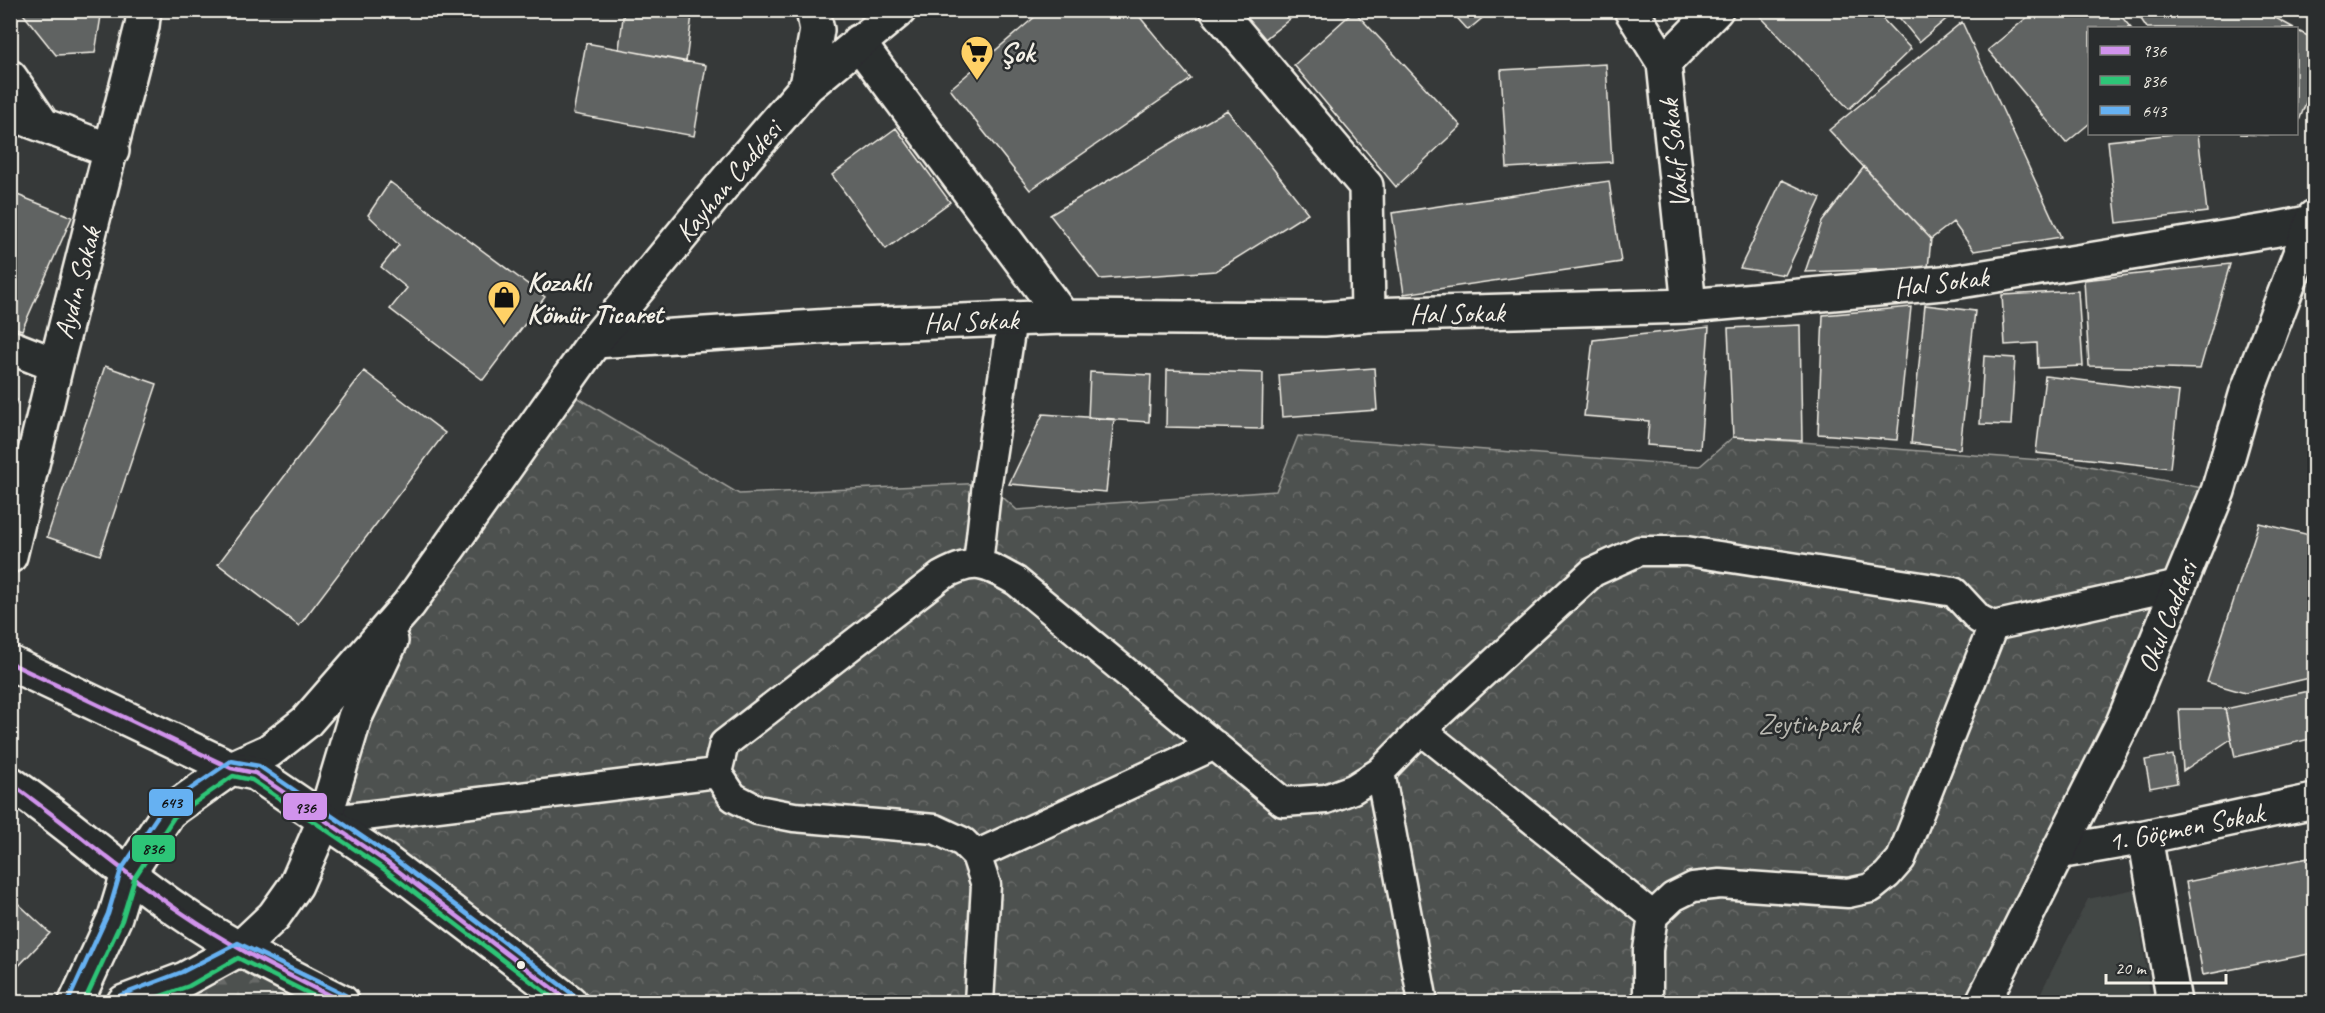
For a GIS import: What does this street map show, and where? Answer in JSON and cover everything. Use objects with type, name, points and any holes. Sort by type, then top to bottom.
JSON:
[{"type":"street","name":"Aydın Sokak","points":[[10,556],[56,365],[112,151],[144,10]]},
{"type":"street","points":[[807,86],[817,30],[813,10]]},
{"type":"street","points":[[823,10],[858,34],[1063,317]]},
{"type":"street","name":"Kayhan Caddesi","points":[[409,604],[595,341],[807,86],[858,34],[899,10]]},
{"type":"street","points":[[1217,10],[1366,186],[1368,315]]},
{"type":"street","name":"Vakıf Sokak","points":[[1631,10],[1664,63],[1689,306]]},
{"type":"street","points":[[1664,63],[1716,10]]},
{"type":"street","points":[[10,77],[43,124]]},
{"type":"street","points":[[10,113],[112,151]]},
{"type":"street","name":"Hal Sokak","points":[[595,341],[832,326],[1063,317],[1324,319],[1368,315],[1689,306],[1954,282],[2272,230],[2314,219]]},
{"type":"street","name":"Okul Caddesi","points":[[1983,1002],[2123,723],[2218,491],[2246,395],[2314,219]]},
{"type":"street","points":[[978,564],[987,483],[1012,319]]},
{"type":"street","points":[[10,347],[56,365]]},
{"type":"street","points":[[979,1002],[986,885],[976,855],[963,842],[935,829],[794,817],[758,810],[733,796],[717,773],[724,744],[941,576],[959,567],[978,564],[1016,581],[1283,802],[1326,799],[1353,789],[1380,772],[1420,730],[1593,572],[1639,550],[1686,551],[1954,592],[1979,619],[1993,626],[2179,585]]},
{"type":"street","points":[[76,1002],[115,917],[128,874],[169,812],[231,768],[269,751],[306,722],[409,604]]},
{"type":"street","points":[[124,1002],[185,979],[238,950],[274,916],[296,885],[324,821],[355,717],[409,604]]},
{"type":"street","points":[[1648,1002],[1648,950],[1653,916],[1673,897],[1694,887],[1720,884],[1848,892],[1870,888],[1887,875],[1901,859],[1993,626]]},
{"type":"street","points":[[10,663],[231,768],[255,773],[385,861],[570,1002]]},
{"type":"street","points":[[1420,730],[1653,916]]},
{"type":"street","points":[[976,855],[1215,745]]},
{"type":"street","points":[[1380,772],[1423,1002]]},
{"type":"street","points":[[324,821],[717,773]]},
{"type":"street","points":[[10,783],[46,808],[182,914],[238,950],[342,1002]]},
{"type":"street","name":"1. Göçmen Sokak","points":[[2058,852],[2145,837],[2314,801]]},
{"type":"street","points":[[2145,837],[2174,1002]]},
{"type":"shaded area","points":[[2135,889],[2151,1002],[2036,1002],[2088,899]]},
{"type":"green space","name":"Zeytinpark","points":[[562,388],[739,494],[987,483],[1017,510],[1276,491],[1298,436],[1700,466],[1733,437],[2068,462],[2218,491],[1983,1002],[570,1002],[324,821],[409,604]]},
{"type":"green space","points":[[238,950],[342,1002],[124,1002]]},
{"type":"building","points":[[20,10],[102,10],[95,53],[56,55]]},
{"type":"building","points":[[624,10],[655,10],[692,15],[686,62],[619,49]]},
{"type":"building","points":[[1043,10],[1134,10],[1191,79],[1030,190],[950,89]]},
{"type":"building","points":[[1233,10],[1301,10],[1260,43]]},
{"type":"building","points":[[1450,10],[1492,10],[1468,30]]},
{"type":"building","points":[[1762,10],[1874,10],[1911,49],[1849,109],[1758,14]]},
{"type":"building","points":[[1893,10],[1957,10],[1919,42]]},
{"type":"building","points":[[2036,10],[2116,10],[2130,27],[2088,27],[2088,125],[2066,143],[1988,50]]},
{"type":"building","points":[[2135,10],[2261,10],[2292,27],[2146,27]]},
{"type":"building","points":[[1354,11],[1461,126],[1396,187],[1294,65]]},
{"type":"building","points":[[1962,22],[2061,237],[1974,251],[1953,222],[1931,239],[1829,130]]},
{"type":"building","points":[[2298,31],[2314,39],[2314,81],[2298,124]]},
{"type":"building","points":[[586,43],[706,65],[694,136],[573,114]]},
{"type":"building","points":[[1606,64],[1612,162],[1507,168],[1501,70]]},
{"type":"building","points":[[1227,110],[1308,213],[1216,271],[1100,279],[1050,215]]},
{"type":"building","points":[[896,128],[950,202],[886,249],[832,175]]},
{"type":"building","points":[[2165,135],[2198,135],[2207,212],[2117,223],[2108,141]]},
{"type":"building","points":[[1864,167],[1931,239],[1928,268],[1805,272],[1822,222]]},
{"type":"building","points":[[1782,180],[1821,198],[1785,275],[1740,268]]},
{"type":"building","points":[[1609,181],[1621,262],[1404,294],[1392,213]]},
{"type":"building","points":[[390,182],[545,297],[483,380],[390,309],[407,288],[381,267],[399,245],[368,215]]},
{"type":"building","points":[[10,192],[72,217],[22,330],[10,326]]},
{"type":"building","points":[[2230,264],[2200,369],[2089,366],[2084,280]]},
{"type":"building","points":[[2078,291],[2083,366],[2038,368],[2037,343],[2005,345],[2002,295]]},
{"type":"building","points":[[1925,305],[1975,311],[1960,449],[1911,443]]},
{"type":"building","points":[[1911,307],[1897,440],[1818,434],[1823,315]]},
{"type":"building","points":[[1800,325],[1802,441],[1733,437],[1728,328]]},
{"type":"building","points":[[1709,327],[1700,449],[1647,445],[1649,421],[1584,416],[1593,340]]},
{"type":"building","points":[[1984,356],[2015,358],[2011,425],[1980,424]]},
{"type":"building","points":[[105,366],[157,384],[100,555],[47,537]]},
{"type":"building","points":[[1374,368],[1377,410],[1282,417],[1279,375]]},
{"type":"building","points":[[1167,370],[1263,373],[1262,429],[1166,427]]},
{"type":"building","points":[[364,371],[445,433],[299,626],[218,564]]},
{"type":"building","points":[[1090,372],[1151,375],[1149,422],[1088,418]]},
{"type":"building","points":[[2045,376],[2179,392],[2170,468],[2036,453]]},
{"type":"building","points":[[10,397],[17,400],[10,417]]},
{"type":"building","points":[[1043,414],[1114,419],[1106,492],[1009,484]]},
{"type":"building","points":[[2259,523],[2314,536],[2314,677],[2245,693],[2207,682]]},
{"type":"building","points":[[2314,690],[2314,738],[2235,757],[2225,709]]},
{"type":"building","points":[[2179,709],[2225,709],[2231,739],[2183,771]]},
{"type":"building","points":[[2173,755],[2177,783],[2150,788],[2145,760]]},
{"type":"building","points":[[2314,857],[2314,953],[2203,975],[2186,882]]},
{"type":"building","points":[[10,896],[50,933],[10,975]]},
{"type":"transit line","name":"936","points":[[10,663],[231,768],[255,773],[385,861],[570,1002]]},
{"type":"transit line","name":"643","points":[[69,999],[108,914],[121,870],[163,808],[231,761],[259,766],[389,855],[575,996]]},
{"type":"transit line","name":"836","points":[[84,1002],[122,920],[135,877],[174,817],[233,776],[252,780],[381,867],[558,1002]]},
{"type":"transit line","name":"936","points":[[10,783],[160,898],[201,926],[260,960],[342,1002]]},
{"type":"transit line","name":"643","points":[[121,995],[182,972],[238,943],[345,995]]},
{"type":"transit line","name":"836","points":[[144,1002],[189,986],[238,958],[326,1002]]},
{"type":"place","name":"Şok","points":[[977,81]]},
{"type":"place","name":"Kozaklı Kömür Ticaret","points":[[504,326]]}]
